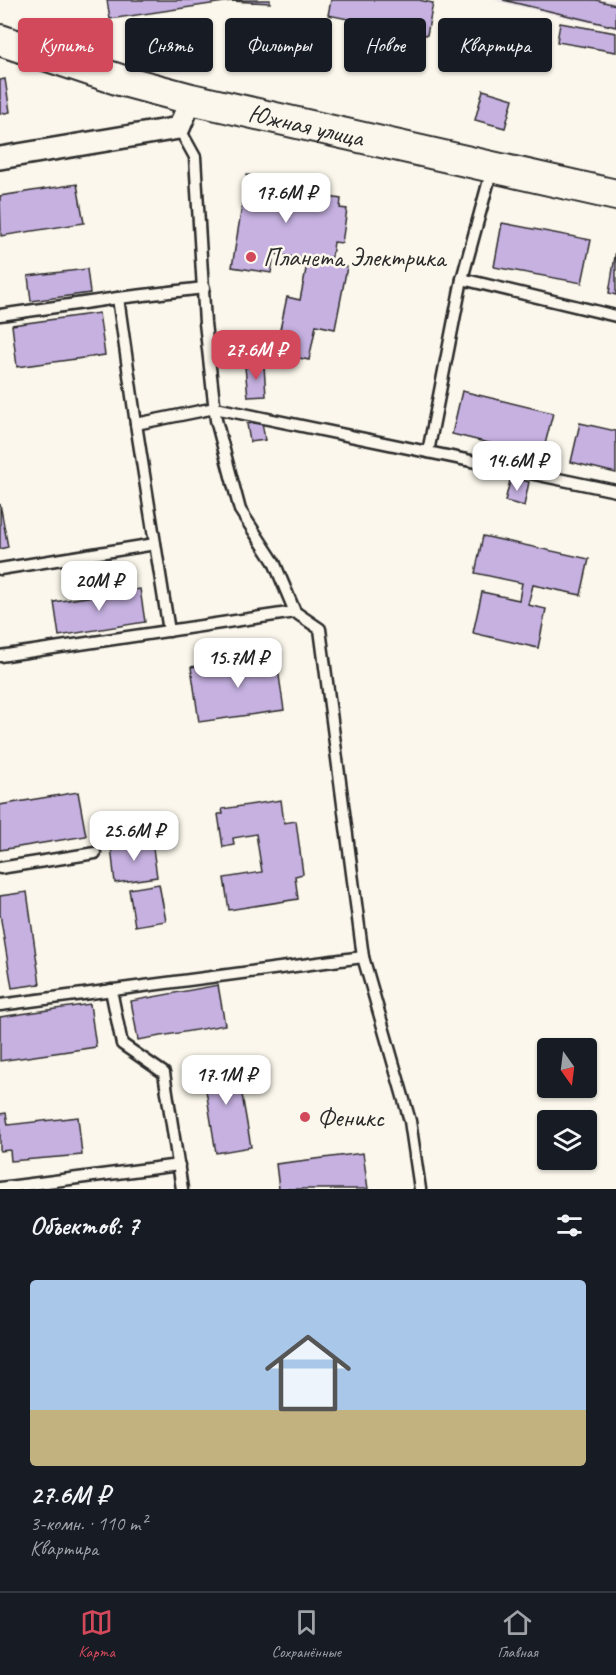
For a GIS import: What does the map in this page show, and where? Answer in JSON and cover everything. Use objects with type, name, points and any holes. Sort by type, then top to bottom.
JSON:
[{"type":"main road","name":"Южная улица","points":[[0,40],[120,80],[190,99],[616,195]]},
{"type":"street","points":[[0,158],[179,128],[190,99]]},
{"type":"lane","points":[[179,128],[195,157],[205,323],[216,420],[240,510],[274,562],[295,612],[320,629],[363,957],[410,1121],[420,1189]]},
{"type":"lane","points":[[428,452],[462,279],[492,168]]},
{"type":"lane","points":[[462,279],[616,316]]},
{"type":"lane","points":[[0,315],[204,288]]},
{"type":"lane","points":[[118,298],[135,424],[169,631]]},
{"type":"lane","points":[[135,424],[215,408],[616,491]]},
{"type":"lane","points":[[0,569],[155,544]]},
{"type":"lane","points":[[0,656],[295,612]]},
{"type":"lane","points":[[0,868],[95,853]]},
{"type":"lane","points":[[0,1005],[363,957]]},
{"type":"lane","points":[[111,990],[122,1044],[164,1073],[183,1189]]},
{"type":"lane","points":[[2,1188],[179,1165]]},
{"type":"lane","points":[[82,1177],[84,1189]]},
{"type":"shaded area","points":[[492,0],[616,0],[616,29]]},
{"type":"building","points":[[107,0],[270,0],[270,3],[231,1],[110,18]]},
{"type":"building","points":[[331,0],[419,0],[433,3],[427,35],[426,18],[344,18],[328,15]]},
{"type":"building","points":[[503,0],[596,0],[616,5],[616,27]]},
{"type":"building","points":[[560,23],[616,33],[616,52],[557,42]]},
{"type":"building","points":[[5,79],[10,112],[0,114],[0,80]]},
{"type":"building","points":[[483,90],[513,99],[505,128],[475,120]]},
{"type":"building","points":[[247,175],[312,185],[310,194],[341,199],[340,208],[347,209],[342,243],[334,242],[331,263],[274,254],[271,273],[232,267]]},
{"type":"building","points":[[77,184],[84,223],[1,236],[0,196]]},
{"type":"building","points":[[502,223],[591,240],[582,283],[494,267]]},
{"type":"building","points":[[616,250],[616,295],[609,293]]},
{"type":"building","points":[[308,259],[347,267],[335,329],[316,325],[309,360],[275,353],[287,297],[300,300]]},
{"type":"building","points":[[87,269],[90,293],[31,301],[28,276]]},
{"type":"building","points":[[99,313],[105,355],[17,367],[12,325]]},
{"type":"building","points":[[264,366],[266,396],[248,397],[245,367]]},
{"type":"building","points":[[462,391],[553,413],[542,456],[452,434]]},
{"type":"building","points":[[262,422],[265,440],[250,442],[247,424]]},
{"type":"building","points":[[580,423],[616,431],[616,473],[571,462]]},
{"type":"building","points":[[511,477],[529,482],[524,506],[505,501]]},
{"type":"building","points":[[0,504],[8,547],[0,549]]},
{"type":"building","points":[[483,536],[589,559],[581,595],[533,585],[528,605],[546,609],[538,648],[473,633],[482,592],[519,600],[522,583],[475,573]]},
{"type":"building","points":[[140,589],[145,622],[59,636],[54,602]]},
{"type":"building","points":[[276,655],[284,710],[199,722],[191,667]]},
{"type":"building","points":[[78,792],[86,836],[0,850],[0,805]]},
{"type":"building","points":[[281,800],[284,823],[296,821],[303,874],[295,876],[298,899],[229,910],[224,878],[262,872],[256,834],[233,838],[234,845],[223,847],[218,814],[223,814],[222,809]]},
{"type":"building","points":[[152,841],[157,877],[115,883],[111,847]]},
{"type":"building","points":[[159,884],[166,921],[135,926],[129,889]]},
{"type":"building","points":[[27,892],[40,984],[12,988],[0,914],[0,896]]},
{"type":"building","points":[[218,985],[225,1025],[138,1040],[131,1001]]},
{"type":"building","points":[[90,1004],[96,1047],[0,1061],[0,1017]]},
{"type":"building","points":[[236,1060],[251,1147],[216,1153],[202,1065]]},
{"type":"building","points":[[6,1113],[8,1125],[78,1117],[82,1155],[11,1161],[10,1150],[0,1151],[0,1114]]},
{"type":"building","points":[[363,1153],[368,1189],[279,1189],[276,1164]]},
{"type":"place","name":"Планета Электрика","points":[[251,257]]},
{"type":"place","name":"Феникс","points":[[305,1117]]}]
